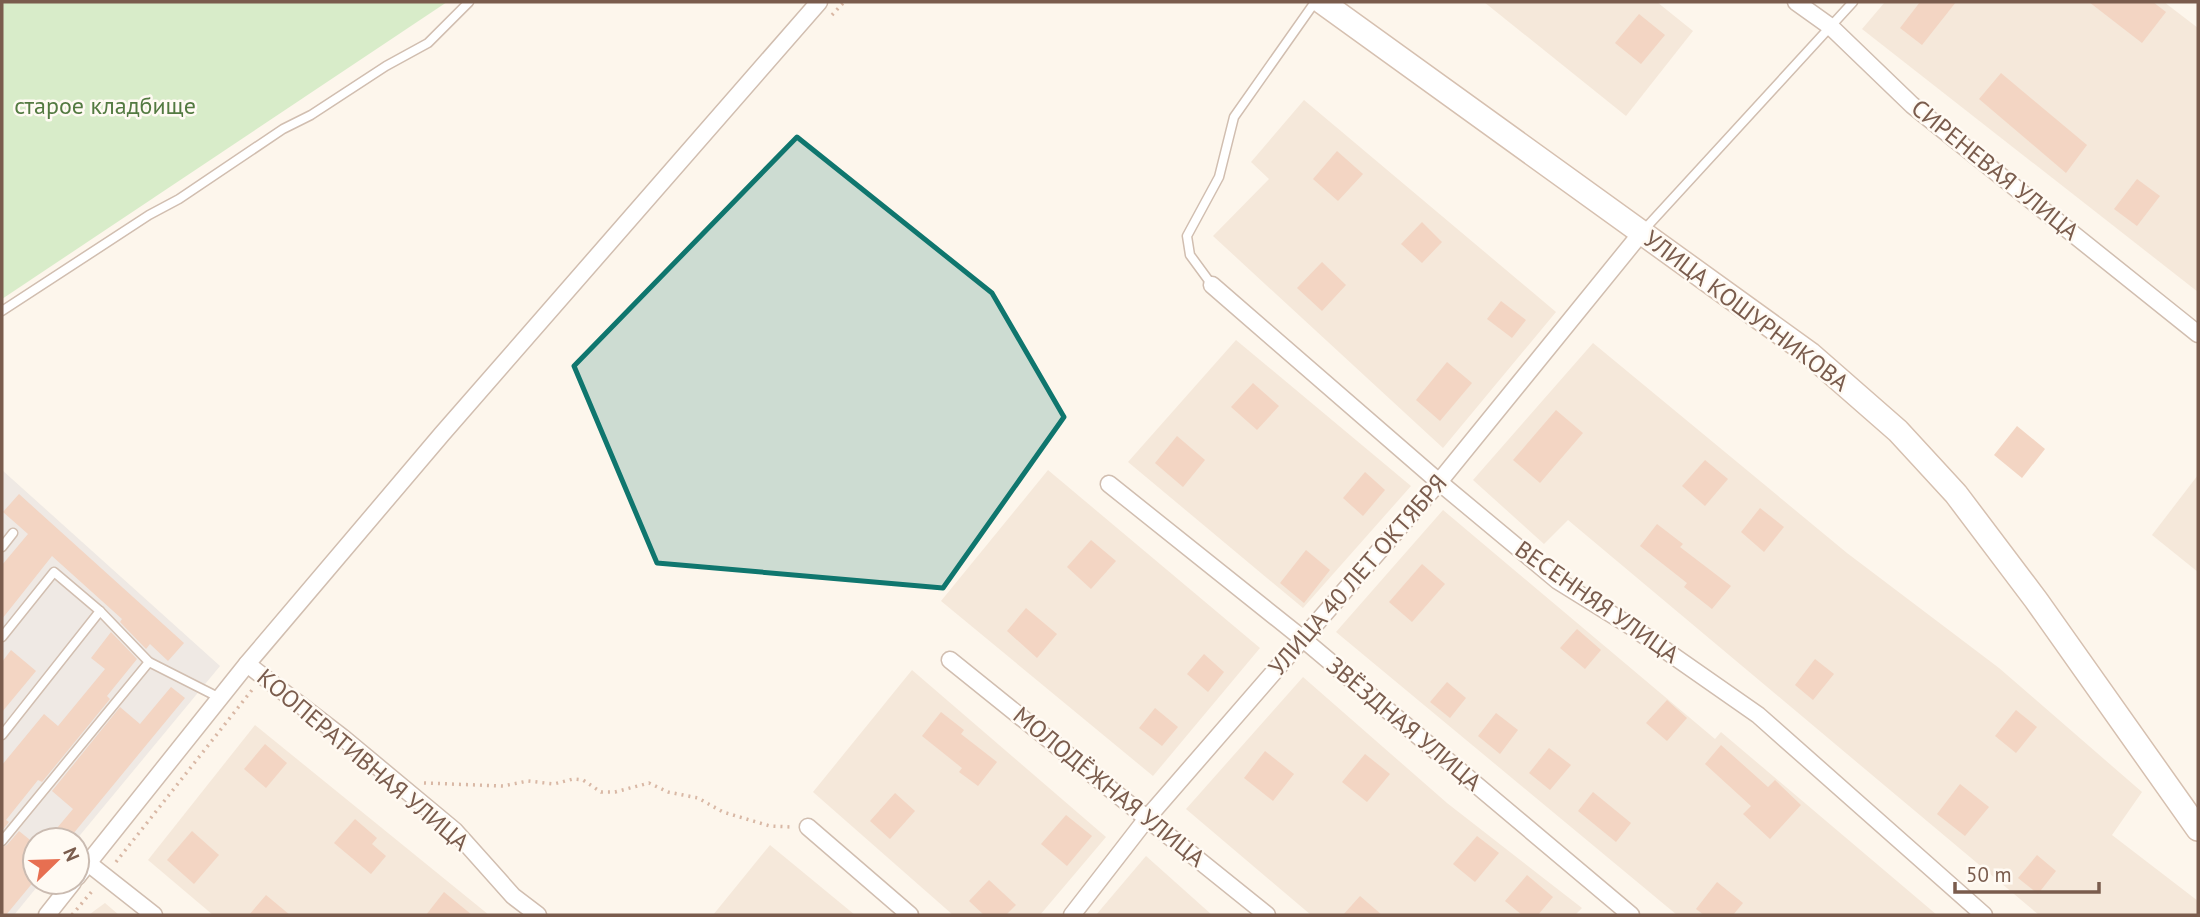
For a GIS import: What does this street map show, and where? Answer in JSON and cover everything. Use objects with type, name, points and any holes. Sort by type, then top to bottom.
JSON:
[{"type":"main road","name":"УЛИЦА КОШУРНИКОВА","points":[[1322,2],[1810,354],[1898,431],[1956,494],[2036,600],[2198,829]]},
{"type":"street","points":[[91,859],[247,664],[442,434],[819,2]]},
{"type":"street","name":"СИРЕНЕВАЯ УЛИЦА","points":[[1796,2],[1831,27],[1912,105],[2198,334]]},
{"type":"street","name":"УЛИЦА 40 ЛЕТ ОКТЯБРЯ","points":[[1072,915],[1148,817],[1439,482],[1642,232]]},
{"type":"street","name":"ВЕСЕННЯЯ УЛИЦА","points":[[1212,285],[1439,482],[1558,581],[1632,627],[1758,715],[1984,915]]},
{"type":"street","name":"ЗВЁЗДНАЯ УЛИЦА","points":[[1109,484],[1303,639],[1630,915]]},
{"type":"street","name":"МОЛОДЁЖНАЯ УЛИЦА","points":[[950,660],[1267,915]]},
{"type":"street","name":"КООПЕРАТИВНАЯ УЛИЦА","points":[[247,664],[394,779],[455,831],[513,896],[537,915]]},
{"type":"street","points":[[808,827],[910,915]]},
{"type":"street","points":[[91,865],[154,915]]},
{"type":"street","points":[[47,915],[62,896]]},
{"type":"lane","points":[[2,311],[149,215],[179,200],[283,129],[312,115],[386,66],[428,43],[469,2]]},
{"type":"lane","points":[[1212,285],[1189,255],[1187,236],[1219,177],[1234,117],[1315,2]]},
{"type":"lane","points":[[1642,232],[1853,2]]},
{"type":"lane","points":[[2,547],[13,533]]},
{"type":"lane","points":[[2,637],[54,572],[100,611],[149,662],[220,698]]},
{"type":"lane","points":[[2,735],[100,611]]},
{"type":"lane","points":[[2,841],[149,662]]},
{"type":"path","points":[[827,22],[844,2]]},
{"type":"path","points":[[72,915],[263,676]]},
{"type":"path","points":[[394,779],[449,785],[503,786],[528,782],[554,784],[573,779],[583,780],[601,792],[615,792],[649,783],[668,792],[698,798],[723,812],[770,826],[808,827]]},
{"type":"highlighted area","points":[[797,137],[992,293],[1064,417],[943,588],[657,563],[574,366]]},
{"type":"shaded area","points":[[1484,2],[1657,2],[1693,31],[1626,116]]},
{"type":"shaded area","points":[[1885,2],[2164,2],[2198,28],[2198,292],[1862,29]]},
{"type":"shaded area","points":[[1304,100],[1556,312],[1443,448],[1213,236],[1269,179],[1251,162]]},
{"type":"shaded area","points":[[1236,340],[1411,486],[1303,608],[1128,462]]},
{"type":"shaded area","points":[[1593,343],[1847,553],[1999,668],[2142,792],[2112,835],[2198,901],[2198,915],[2039,915],[1568,520],[1544,544],[1473,480]]},
{"type":"shaded area","points":[[2,470],[220,666],[88,826],[21,826],[21,896],[30,896],[14,915],[2,915]]},
{"type":"shaded area","points":[[1048,470],[1260,648],[1153,776],[941,601]]},
{"type":"shaded area","points":[[2198,475],[2198,572],[2152,535]]},
{"type":"shaded area","points":[[1443,510],[1715,739],[1721,732],[1937,915],[1677,915],[1336,632]]},
{"type":"shaded area","points":[[912,670],[1106,837],[1040,915],[953,915],[813,792]]},
{"type":"shaded area","points":[[1303,677],[1447,803],[1582,908],[1575,915],[1311,915],[1186,809]]},
{"type":"shaded area","points":[[255,725],[489,915],[213,915],[148,860]]},
{"type":"shaded area","points":[[770,845],[855,915],[713,915]]},
{"type":"shaded area","points":[[1146,856],[1212,915],[1096,915]]},
{"type":"shaded area","points":[[105,903],[119,915],[89,915],[94,911]]},
{"type":"green space","name":"старое кладбище","points":[[2,2],[447,2],[2,299]]},
{"type":"building","points":[[1920,2],[1956,2],[1922,45],[1900,28]]},
{"type":"building","points":[[2089,2],[2153,2],[2166,12],[2142,43]]},
{"type":"building","points":[[1639,14],[1665,35],[1641,64],[1615,43]]},
{"type":"building","points":[[2001,73],[2087,145],[2066,173],[1979,99]]},
{"type":"building","points":[[1337,151],[1363,174],[1338,201],[1313,179]]},
{"type":"building","points":[[2137,179],[2160,196],[2137,226],[2114,209]]},
{"type":"building","points":[[1422,222],[1442,242],[1422,263],[1401,244]]},
{"type":"building","points":[[1322,262],[1346,285],[1322,311],[1297,288]]},
{"type":"building","points":[[1501,301],[1526,320],[1512,338],[1487,319]]},
{"type":"building","points":[[1447,362],[1472,383],[1440,421],[1416,400]]},
{"type":"building","points":[[1253,383],[1279,406],[1257,430],[1231,407]]},
{"type":"building","points":[[1556,410],[1583,433],[1540,483],[1513,460]]},
{"type":"building","points":[[2017,426],[2045,449],[2022,478],[1994,455]]},
{"type":"building","points":[[1177,436],[1205,460],[1183,487],[1155,463]]},
{"type":"building","points":[[1705,460],[1728,479],[1705,506],[1682,486]]},
{"type":"building","points":[[1365,472],[1385,490],[1363,516],[1343,498]]},
{"type":"building","points":[[19,494],[184,643],[168,661],[150,644],[146,649],[120,622],[122,619],[52,556],[2,619],[2,565],[28,534],[3,512]]},
{"type":"building","points":[[1760,508],[1784,527],[1764,552],[1741,532]]},
{"type":"building","points":[[1657,524],[1683,544],[1680,547],[1731,586],[1712,609],[1684,587],[1687,583],[1640,546]]},
{"type":"building","points":[[1091,540],[1116,561],[1091,589],[1067,567]]},
{"type":"building","points":[[1306,550],[1330,570],[1304,603],[1280,583]]},
{"type":"building","points":[[1422,564],[1445,584],[1412,622],[1389,602]]},
{"type":"building","points":[[1026,608],[1057,634],[1037,658],[1007,631]]},
{"type":"building","points":[[1577,629],[1601,650],[1585,669],[1560,648]]},
{"type":"building","points":[[111,632],[137,659],[107,696],[110,699],[42,782],[38,780],[6,820],[9,822],[2,831],[2,765],[44,714],[58,726],[105,669],[91,658]]},
{"type":"building","points":[[11,650],[36,671],[2,712],[2,662]]},
{"type":"building","points":[[1204,654],[1224,672],[1208,692],[1187,674]]},
{"type":"building","points":[[1815,659],[1834,674],[1813,700],[1795,685]]},
{"type":"building","points":[[1447,682],[1466,698],[1450,718],[1430,702]]},
{"type":"building","points":[[171,687],[185,698],[80,826],[59,826],[73,809],[52,791],[120,707],[140,724]]},
{"type":"building","points":[[1667,700],[1687,718],[1667,741],[1646,723]]},
{"type":"building","points":[[1155,708],[1178,727],[1162,746],[1139,728]]},
{"type":"building","points":[[2016,710],[2037,727],[2016,753],[1995,736]]},
{"type":"building","points":[[941,712],[964,730],[961,734],[997,762],[978,786],[959,772],[962,768],[922,736]]},
{"type":"building","points":[[1496,713],[1518,730],[1500,754],[1478,736]]},
{"type":"building","points":[[265,744],[287,763],[266,788],[244,769]]},
{"type":"building","points":[[1721,745],[1768,787],[1775,780],[1801,805],[1770,839],[1743,814],[1751,806],[1705,764]]},
{"type":"building","points":[[1549,748],[1571,765],[1550,790],[1529,773]]},
{"type":"building","points":[[1265,751],[1294,774],[1273,801],[1244,778]]},
{"type":"building","points":[[1365,754],[1390,774],[1367,802],[1342,782]]},
{"type":"building","points":[[1960,784],[1989,807],[1965,836],[1937,814]]},
{"type":"building","points":[[1593,792],[1631,823],[1616,842],[1578,811]]},
{"type":"building","points":[[895,793],[915,811],[890,839],[870,821]]},
{"type":"building","points":[[1066,815],[1092,836],[1067,866],[1041,844]]},
{"type":"building","points":[[355,819],[377,838],[372,844],[386,856],[371,874],[334,843]]},
{"type":"building","points":[[19,831],[21,833],[22,896],[6,915],[2,915],[2,847]]},
{"type":"building","points":[[192,831],[219,855],[194,884],[167,860]]},
{"type":"building","points":[[1477,836],[1499,853],[1475,882],[1453,864]]},
{"type":"building","points":[[2037,855],[2056,871],[2038,894],[2018,878]]},
{"type":"building","points":[[1527,875],[1553,897],[1538,915],[1522,915],[1505,901]]},
{"type":"building","points":[[989,880],[1016,905],[1006,915],[984,915],[969,901]]},
{"type":"building","points":[[1717,882],[1743,903],[1733,915],[1704,915],[1696,909]]},
{"type":"building","points":[[444,892],[472,915],[426,915]]},
{"type":"building","points":[[266,895],[290,915],[249,915]]},
{"type":"building","points":[[1360,896],[1382,915],[1343,915]]}]
